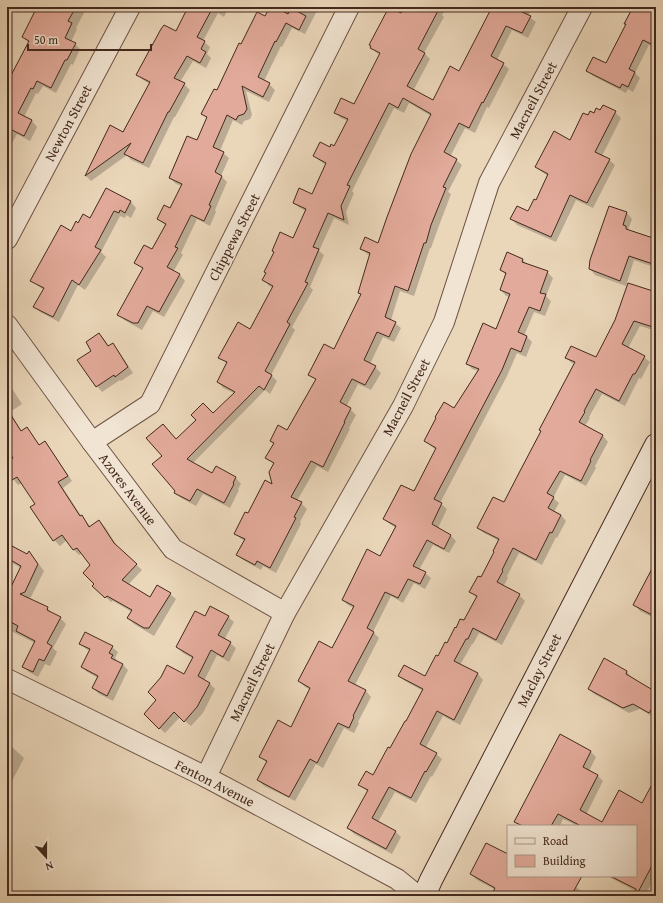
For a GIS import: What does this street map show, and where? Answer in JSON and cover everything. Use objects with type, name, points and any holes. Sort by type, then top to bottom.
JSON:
[{"type":"street","name":"Newton Street","points":[[7,239],[130,7]]},
{"type":"street","name":"Chippewa Street","points":[[92,442],[150,404],[348,7]]},
{"type":"street","name":"Macneil Street","points":[[206,777],[285,613],[402,406],[444,322],[489,182],[582,7]]},
{"type":"street","name":"Azores Avenue","points":[[7,325],[92,442],[173,549],[285,613]]},
{"type":"street","name":"Maclay Street","points":[[424,896],[656,445]]},
{"type":"street","name":"Fenton Avenue","points":[[7,679],[206,777],[397,879],[418,896]]},
{"type":"building","points":[[37,7],[76,7],[68,21],[72,23],[65,38],[76,43],[67,60],[65,60],[51,88],[37,81],[33,89],[31,88],[18,113],[32,120],[24,136],[10,129],[7,135],[7,83],[29,41],[22,37]]},
{"type":"building","points":[[188,7],[213,7],[197,37],[205,41],[201,49],[206,52],[200,63],[187,56],[174,78],[185,83],[168,112],[143,163],[124,154],[131,143],[85,176],[110,125],[123,132],[150,82],[136,75],[161,29],[164,25],[176,31]]},
{"type":"building","points":[[270,7],[275,7],[288,14],[291,8],[306,16],[299,30],[286,23],[276,42],[275,41],[258,77],[270,83],[263,97],[242,86],[247,109],[244,114],[238,116],[236,120],[227,115],[213,147],[224,152],[215,172],[222,176],[209,205],[211,206],[204,221],[191,215],[175,247],[178,248],[167,267],[180,274],[159,312],[147,306],[138,323],[133,323],[117,315],[143,268],[134,263],[144,245],[152,249],[166,224],[157,219],[164,205],[170,208],[182,184],[169,178],[187,136],[197,140],[207,117],[201,114],[214,89],[217,90],[239,43],[241,44],[257,12],[265,16]]},
{"type":"building","points":[[389,7],[401,13],[404,7],[440,7],[418,49],[425,53],[407,86],[433,100],[450,66],[459,71],[492,7],[524,7],[522,12],[531,16],[522,33],[506,26],[491,56],[504,63],[469,128],[459,123],[444,152],[457,159],[443,187],[446,188],[431,225],[426,243],[424,243],[408,291],[395,286],[385,317],[396,322],[389,337],[377,332],[364,360],[376,366],[365,385],[352,379],[340,402],[351,408],[345,422],[323,467],[311,461],[291,497],[302,502],[294,517],[296,518],[270,568],[257,561],[255,565],[236,555],[245,539],[234,534],[245,512],[248,513],[265,480],[272,484],[269,472],[274,463],[265,458],[274,443],[270,441],[278,425],[287,430],[316,379],[308,375],[324,344],[334,349],[361,294],[358,293],[370,253],[360,249],[365,237],[378,243],[411,154],[431,114],[403,98],[398,108],[389,103],[347,185],[350,186],[341,206],[344,220],[328,213],[313,247],[319,249],[305,282],[308,283],[287,322],[290,324],[265,371],[272,375],[264,390],[259,386],[187,459],[212,473],[216,466],[236,477],[224,503],[197,489],[190,501],[174,493],[175,491],[152,464],[162,456],[146,438],[163,424],[176,439],[196,420],[191,415],[203,403],[213,413],[235,392],[217,382],[227,362],[218,358],[238,322],[250,329],[273,286],[262,280],[266,273],[264,272],[274,252],[272,251],[280,232],[293,238],[306,209],[293,203],[299,188],[312,194],[326,163],[313,156],[320,142],[330,147],[331,144],[334,146],[348,119],[334,113],[341,98],[354,104],[380,53],[370,48],[371,46],[369,45]]},
{"type":"building","points":[[633,7],[645,7],[656,13],[652,24],[656,26],[656,35],[651,44],[643,40],[629,69],[635,72],[628,87],[622,84],[620,88],[586,71],[593,57],[606,63]]},
{"type":"building","points":[[603,105],[616,111],[595,152],[610,159],[587,203],[570,195],[551,237],[510,219],[517,206],[528,211],[534,199],[536,200],[548,174],[535,167],[554,131],[570,140],[583,113],[588,115],[590,111],[594,113],[596,108],[600,110]]},
{"type":"building","points":[[106,188],[131,201],[125,213],[120,210],[119,213],[114,211],[95,247],[101,250],[79,285],[72,280],[53,317],[33,307],[44,288],[30,281],[61,225],[71,231],[76,221],[78,223],[83,214],[90,218]]},
{"type":"building","points":[[609,206],[627,212],[623,225],[626,226],[626,229],[656,239],[656,265],[629,256],[620,281],[589,269],[590,260]]},
{"type":"building","points":[[507,252],[523,259],[522,262],[548,271],[540,293],[546,294],[540,311],[529,307],[518,332],[527,336],[521,352],[511,348],[502,370],[434,499],[442,503],[432,524],[451,535],[444,549],[427,540],[413,566],[426,572],[420,584],[408,579],[398,598],[385,592],[367,628],[374,632],[348,681],[366,690],[353,716],[354,717],[349,728],[338,723],[317,763],[310,759],[289,797],[257,780],[267,761],[259,757],[278,720],[291,727],[310,688],[298,681],[319,641],[332,648],[354,606],[342,600],[367,549],[380,556],[396,526],[383,519],[401,485],[414,491],[436,448],[424,441],[436,418],[435,417],[444,402],[454,408],[479,369],[466,364],[483,323],[496,329],[510,294],[500,290],[506,273],[500,270]]},
{"type":"building","points":[[628,283],[656,292],[656,328],[634,321],[622,344],[645,356],[635,374],[633,374],[619,401],[596,389],[584,411],[585,412],[579,422],[603,435],[581,481],[560,471],[547,493],[554,497],[548,508],[561,515],[552,533],[550,532],[536,560],[513,548],[497,582],[520,594],[496,640],[473,628],[454,661],[478,673],[454,720],[437,711],[420,744],[437,753],[426,772],[425,771],[411,798],[389,787],[372,818],[396,831],[386,849],[347,828],[368,790],[358,785],[366,771],[373,775],[388,747],[390,748],[406,721],[423,689],[398,676],[404,665],[425,676],[436,655],[438,656],[445,642],[447,643],[460,619],[464,620],[477,596],[469,592],[478,576],[481,577],[499,539],[477,528],[493,497],[504,502],[541,431],[539,430],[575,362],[565,358],[571,346],[596,357],[615,320]]},
{"type":"building","points":[[99,333],[108,346],[113,343],[128,367],[115,377],[114,375],[96,387],[77,360],[91,351],[86,342]]},
{"type":"building","points":[[7,409],[21,431],[27,427],[39,445],[45,441],[68,476],[58,482],[89,527],[99,520],[114,543],[137,564],[122,580],[150,597],[157,585],[171,593],[149,628],[144,628],[127,618],[132,610],[107,596],[105,598],[92,586],[94,584],[83,573],[90,565],[77,548],[73,550],[62,535],[53,541],[30,507],[35,504],[17,477],[12,480],[7,472],[7,462],[13,458],[7,450]]},
{"type":"building","points":[[12,546],[27,554],[29,551],[38,564],[25,592],[20,594],[48,607],[47,610],[61,617],[47,643],[52,646],[44,661],[39,659],[33,672],[22,667],[35,641],[16,631],[18,626],[7,620],[7,587],[10,589],[21,566],[7,558]]},
{"type":"building","points":[[656,561],[656,617],[633,605]]},
{"type":"building","points":[[210,606],[229,616],[218,635],[231,642],[223,657],[211,650],[198,676],[210,683],[197,707],[184,722],[174,712],[159,729],[144,714],[156,700],[148,692],[161,677],[167,665],[184,674],[193,657],[176,647],[195,611],[205,616]]},
{"type":"building","points":[[85,632],[113,646],[109,653],[113,655],[111,658],[123,664],[107,696],[92,688],[98,676],[81,667],[90,649],[79,644]]},
{"type":"building","points":[[604,658],[627,671],[626,674],[656,692],[656,702],[649,713],[633,704],[623,708],[588,689]]},
{"type":"building","points":[[560,734],[591,751],[583,767],[598,775],[580,810],[602,822],[619,790],[642,803],[656,777],[656,858],[636,896],[636,889],[612,877],[637,877],[637,825],[579,825],[558,814],[552,825],[521,825],[514,822]]},
{"type":"building","points":[[486,843],[507,854],[507,877],[581,877],[571,896],[491,896],[495,888],[470,874]]}]
